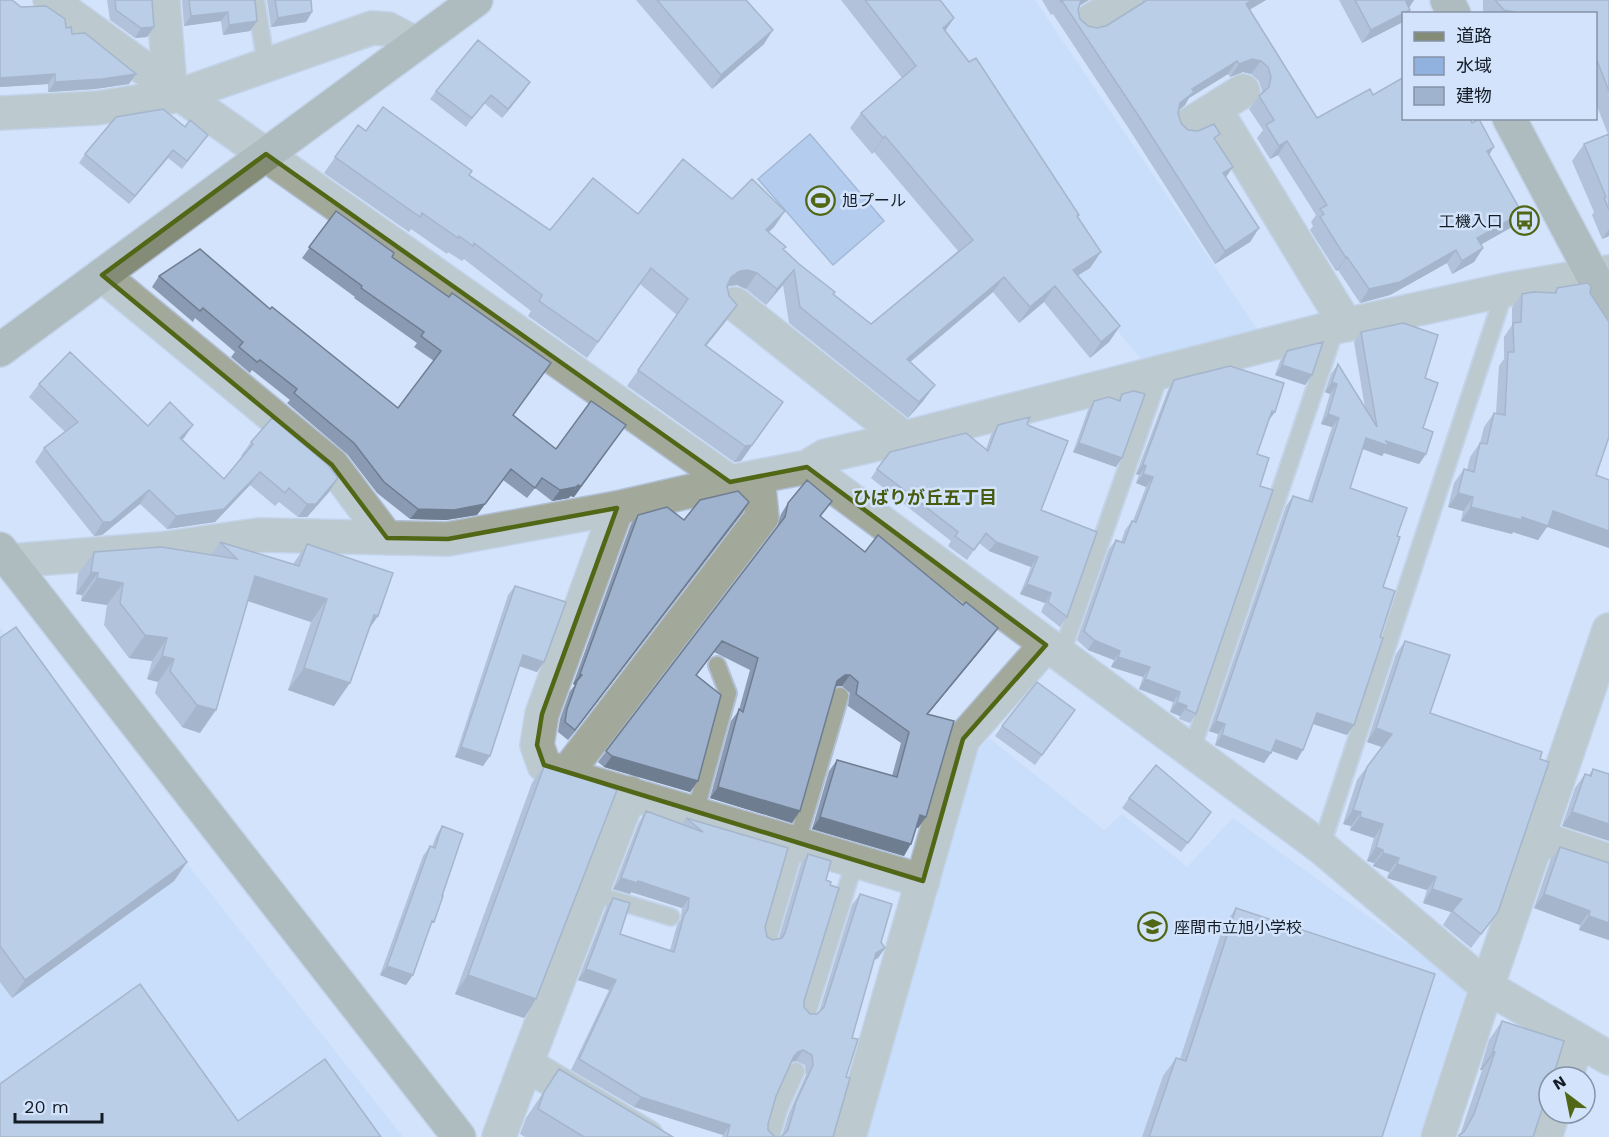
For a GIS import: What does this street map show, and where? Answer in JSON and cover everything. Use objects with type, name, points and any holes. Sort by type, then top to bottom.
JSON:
[{"type":"street","points":[[50,0],[266,154],[744,479],[762,517],[565,775]]},
{"type":"street","points":[[163,0],[175,91]]},
{"type":"street","points":[[0,350],[476,0]]},
{"type":"street","points":[[0,113],[97,108],[175,91],[266,65],[372,28],[388,28],[416,44]]},
{"type":"street","points":[[1187,126],[1243,91]]},
{"type":"street","points":[[1215,109],[1341,326]]},
{"type":"street","points":[[1510,120],[1600,273],[1609,306]]},
{"type":"street","points":[[5,555],[161,549],[259,535],[448,538],[617,508],[807,467],[825,456],[1341,326],[1506,290],[1600,273]]},
{"type":"street","points":[[102,275],[332,465],[387,538]]},
{"type":"street","points":[[735,304],[903,438]]},
{"type":"street","points":[[807,467],[1321,847],[1487,987],[1609,1058]]},
{"type":"street","points":[[617,508],[542,714],[537,745],[544,765],[565,775],[923,881]]},
{"type":"street","points":[[5,555],[459,1137]]},
{"type":"street","points":[[1438,1137],[1537,837],[1609,630]]},
{"type":"street","points":[[849,1137],[963,739],[1054,650]]},
{"type":"street","points":[[499,1137],[630,793]]},
{"type":"street","points":[[1537,837],[1609,861]]},
{"type":"street","points":[[1570,1065],[1578,1040]]},
{"type":"street","points":[[526,1065],[647,1137]]},
{"type":"lane","points":[[256,0],[266,65]]},
{"type":"lane","points":[[1321,847],[1506,290]]},
{"type":"lane","points":[[1191,752],[1341,326]]},
{"type":"lane","points":[[1054,650],[1161,371]]},
{"type":"lane","points":[[695,813],[728,693],[717,665]]},
{"type":"lane","points":[[768,940],[840,696]]},
{"type":"lane","points":[[807,1014],[855,861]]},
{"type":"lane","points":[[591,893],[671,917]]},
{"type":"lane","points":[[771,1137],[779,1109],[796,1071]]},
{"type":"highlighted area","points":[[266,154],[730,482],[807,467],[1046,645],[963,739],[923,881],[544,765],[537,745],[542,714],[617,508],[448,539],[387,538],[332,465],[102,275]]},
{"type":"shaded area","points":[[844,0],[1035,0],[1259,332],[1146,365]]},
{"type":"shaded area","points":[[0,627],[403,1137],[0,1137]]},
{"type":"shaded area","name":"座間市立旭小学校","points":[[989,738],[1104,830],[1122,814],[1187,867],[1233,818],[1467,988],[1419,1137],[859,1137],[977,752]]},
{"type":"water","name":"旭プール","points":[[810,134],[884,221],[833,265],[758,179]]},
{"type":"building","points":[[0,0],[12,0],[21,7],[46,6],[65,19],[66,28],[71,27],[72,34],[85,33],[136,74],[55,82],[55,74],[0,78]]},
{"type":"building","points":[[115,0],[152,0],[154,27],[141,28],[116,10]]},
{"type":"building","points":[[189,0],[255,0],[257,21],[229,25],[228,12],[191,16]]},
{"type":"building","points":[[275,0],[311,0],[312,12],[278,18]]},
{"type":"building","points":[[657,0],[746,0],[773,30],[721,75]]},
{"type":"building","points":[[865,0],[940,0],[954,18],[943,28],[969,62],[976,58],[1101,252],[1073,270],[1120,326],[1101,342],[1055,286],[1030,307],[1004,277],[907,359],[935,385],[919,402],[800,307],[794,270],[777,289],[757,273],[748,270],[740,271],[731,277],[727,286],[729,296],[737,305],[705,345],[783,402],[752,445],[745,446],[638,370],[688,299],[651,268],[598,342],[539,301],[542,295],[474,243],[473,246],[459,236],[458,238],[422,213],[420,217],[335,157],[358,125],[366,131],[383,107],[472,171],[469,175],[550,230],[593,178],[638,214],[683,159],[732,199],[752,179],[785,211],[766,230],[786,247],[783,249],[799,264],[871,324],[973,240],[885,136],[883,138],[861,113],[916,66]]},
{"type":"building","points":[[1060,0],[1081,0],[1078,10],[1080,19],[1088,26],[1097,28],[1106,26],[1147,0],[1252,0],[1246,4],[1317,118],[1370,89],[1373,95],[1402,78],[1402,120],[1471,120],[1472,123],[1480,120],[1494,147],[1487,151],[1522,213],[1477,238],[1483,248],[1462,261],[1456,250],[1400,282],[1369,289],[1320,217],[1324,214],[1320,209],[1327,205],[1287,141],[1279,146],[1266,125],[1274,120],[1259,96],[1269,87],[1271,77],[1268,67],[1261,61],[1252,59],[1239,64],[1237,61],[1192,89],[1194,92],[1180,103],[1178,113],[1181,123],[1188,130],[1198,131],[1214,124],[1220,134],[1214,138],[1233,167],[1223,173],[1259,228],[1225,251],[1140,118]]},
{"type":"building","points":[[1355,0],[1411,0],[1406,2],[1410,10],[1402,12],[1402,14],[1371,30]]},
{"type":"building","points":[[1495,0],[1609,0],[1609,91],[1597,61],[1597,12],[1504,10]]},
{"type":"building","points":[[478,40],[530,82],[508,109],[491,95],[472,118],[436,91]]},
{"type":"building","points":[[163,109],[185,127],[190,120],[208,135],[187,161],[173,150],[135,196],[85,154],[116,117]]},
{"type":"building","points":[[1609,134],[1609,210],[1584,144]]},
{"type":"building","points":[[336,211],[394,253],[392,257],[449,297],[452,293],[551,363],[513,415],[556,449],[591,401],[626,425],[581,486],[560,490],[542,478],[535,488],[511,469],[485,504],[454,510],[418,509],[384,482],[354,443],[294,393],[297,389],[260,360],[257,362],[239,347],[243,342],[203,308],[200,311],[159,276],[200,249],[270,309],[272,307],[398,408],[441,351],[421,336],[424,332],[361,288],[362,286],[309,247]]},
{"type":"building","points":[[1587,283],[1591,286],[1590,293],[1609,322],[1609,437],[1596,475],[1609,480],[1609,531],[1553,511],[1548,526],[1522,517],[1522,520],[1471,507],[1473,497],[1458,493],[1464,469],[1474,472],[1480,443],[1487,444],[1494,413],[1505,415],[1508,352],[1514,352],[1513,323],[1521,322],[1522,294],[1556,293],[1557,288]]},
{"type":"building","points":[[1403,323],[1438,335],[1425,378],[1438,383],[1423,428],[1433,432],[1426,454],[1386,441],[1389,446],[1366,438],[1350,488],[1407,508],[1383,587],[1395,591],[1380,637],[1383,638],[1354,725],[1317,713],[1303,750],[1276,740],[1271,753],[1222,735],[1225,724],[1216,721],[1293,496],[1312,502],[1339,418],[1328,414],[1337,384],[1332,382],[1338,364],[1377,427],[1361,332]]},
{"type":"building","points":[[1323,342],[1312,375],[1282,365],[1287,351]]},
{"type":"building","points":[[70,352],[148,426],[170,402],[193,425],[180,438],[224,479],[272,418],[328,465],[338,478],[316,504],[307,504],[289,488],[285,493],[260,472],[224,509],[176,516],[149,490],[111,522],[103,522],[44,448],[78,422],[39,384]]},
{"type":"building","points":[[1230,366],[1284,383],[1275,412],[1272,411],[1257,454],[1269,458],[1260,486],[1273,490],[1196,714],[1186,709],[1187,706],[1177,702],[1180,692],[1145,679],[1150,667],[1118,657],[1120,651],[1094,640],[1084,631],[1116,540],[1124,543],[1132,521],[1136,522],[1153,477],[1143,474],[1146,466],[1143,464],[1174,380]]},
{"type":"building","points":[[1134,391],[1145,394],[1122,458],[1079,443],[1094,401],[1109,397],[1120,401],[1122,394]]},
{"type":"building","points":[[1030,417],[1027,424],[1030,426],[1068,441],[1041,510],[1097,532],[1067,617],[1048,602],[1051,593],[1027,584],[1038,557],[996,542],[986,533],[974,550],[955,536],[958,532],[877,469],[890,452],[966,433],[988,451],[998,425]]},
{"type":"building","points":[[807,480],[832,501],[820,516],[865,552],[878,535],[963,605],[966,602],[998,628],[927,714],[954,721],[926,817],[920,815],[911,844],[820,817],[837,760],[897,777],[909,732],[856,694],[858,682],[850,675],[845,675],[837,681],[800,811],[718,787],[739,709],[743,712],[758,658],[722,641],[696,675],[721,695],[698,781],[612,756],[606,751],[785,517],[788,503]]},
{"type":"building","points":[[738,491],[749,502],[575,730],[565,722],[567,709],[577,681],[582,675],[580,674],[638,515],[667,507],[684,520],[700,500]]},
{"type":"building","points":[[220,542],[299,566],[307,544],[393,573],[378,616],[374,615],[350,683],[304,668],[327,599],[255,576],[216,710],[197,705],[170,671],[174,659],[162,656],[167,638],[145,635],[120,603],[123,583],[97,578],[98,573],[91,572],[94,552],[161,547],[237,559]]},
{"type":"building","points":[[515,586],[566,602],[544,662],[523,655],[490,756],[461,747]]},
{"type":"building","points":[[16,627],[187,862],[25,980],[0,946],[0,638]]},
{"type":"building","points":[[1405,641],[1450,655],[1430,713],[1542,752],[1540,759],[1549,762],[1498,912],[1481,934],[1452,911],[1462,899],[1432,889],[1436,877],[1397,864],[1399,858],[1383,853],[1383,850],[1376,847],[1383,824],[1360,817],[1361,812],[1353,810],[1367,767],[1392,734],[1376,728]]},
{"type":"building","points":[[1037,682],[1075,710],[1042,755],[1002,726]]},
{"type":"building","points":[[545,764],[617,790],[536,999],[468,975]]},
{"type":"building","points":[[1156,765],[1211,812],[1188,843],[1129,798]]},
{"type":"building","points":[[1593,769],[1609,774],[1609,824],[1572,812],[1585,774],[1591,776]]},
{"type":"building","points":[[646,811],[703,832],[686,818],[788,848],[765,927],[767,937],[773,940],[782,938],[785,933],[808,854],[831,861],[826,880],[831,882],[830,885],[839,888],[804,1001],[804,1007],[810,1014],[817,1014],[824,1007],[860,894],[892,904],[881,942],[885,948],[876,953],[852,1038],[858,1039],[846,1077],[850,1078],[833,1137],[781,1137],[788,1130],[796,1102],[813,1065],[812,1055],[803,1050],[794,1056],[776,1096],[768,1124],[768,1130],[775,1137],[727,1137],[730,1125],[641,1097],[579,1059],[616,980],[586,969],[613,898],[630,903],[620,934],[674,952],[684,915],[688,909],[689,898],[638,881],[637,883],[621,878]]},
{"type":"building","points":[[442,826],[463,834],[434,922],[432,921],[413,975],[387,966],[430,846],[435,848]]},
{"type":"building","points":[[1560,847],[1609,863],[1609,923],[1589,916],[1590,911],[1544,894]]},
{"type":"building","points":[[1236,908],[1435,974],[1382,1137],[1149,1137],[1176,1058],[1186,1061]]},
{"type":"building","points":[[140,984],[238,1121],[325,1059],[381,1137],[0,1137],[0,1084]]},
{"type":"building","points":[[1502,1021],[1564,1041],[1557,1065],[1537,1065],[1537,1125],[1533,1137],[1459,1137],[1474,1114],[1495,1052],[1493,1051]]},
{"type":"building","points":[[559,1069],[673,1137],[584,1137],[538,1109],[544,1092]]},
{"type":"place","name":"旭プール","points":[[821,200]]},
{"type":"place","name":"工機入口","points":[[1524,221]]},
{"type":"place","name":"座間市立旭小学校","points":[[1153,927]]},
{"type":"district","name":"ひばりが丘五丁目","points":[[925,497]]}]
